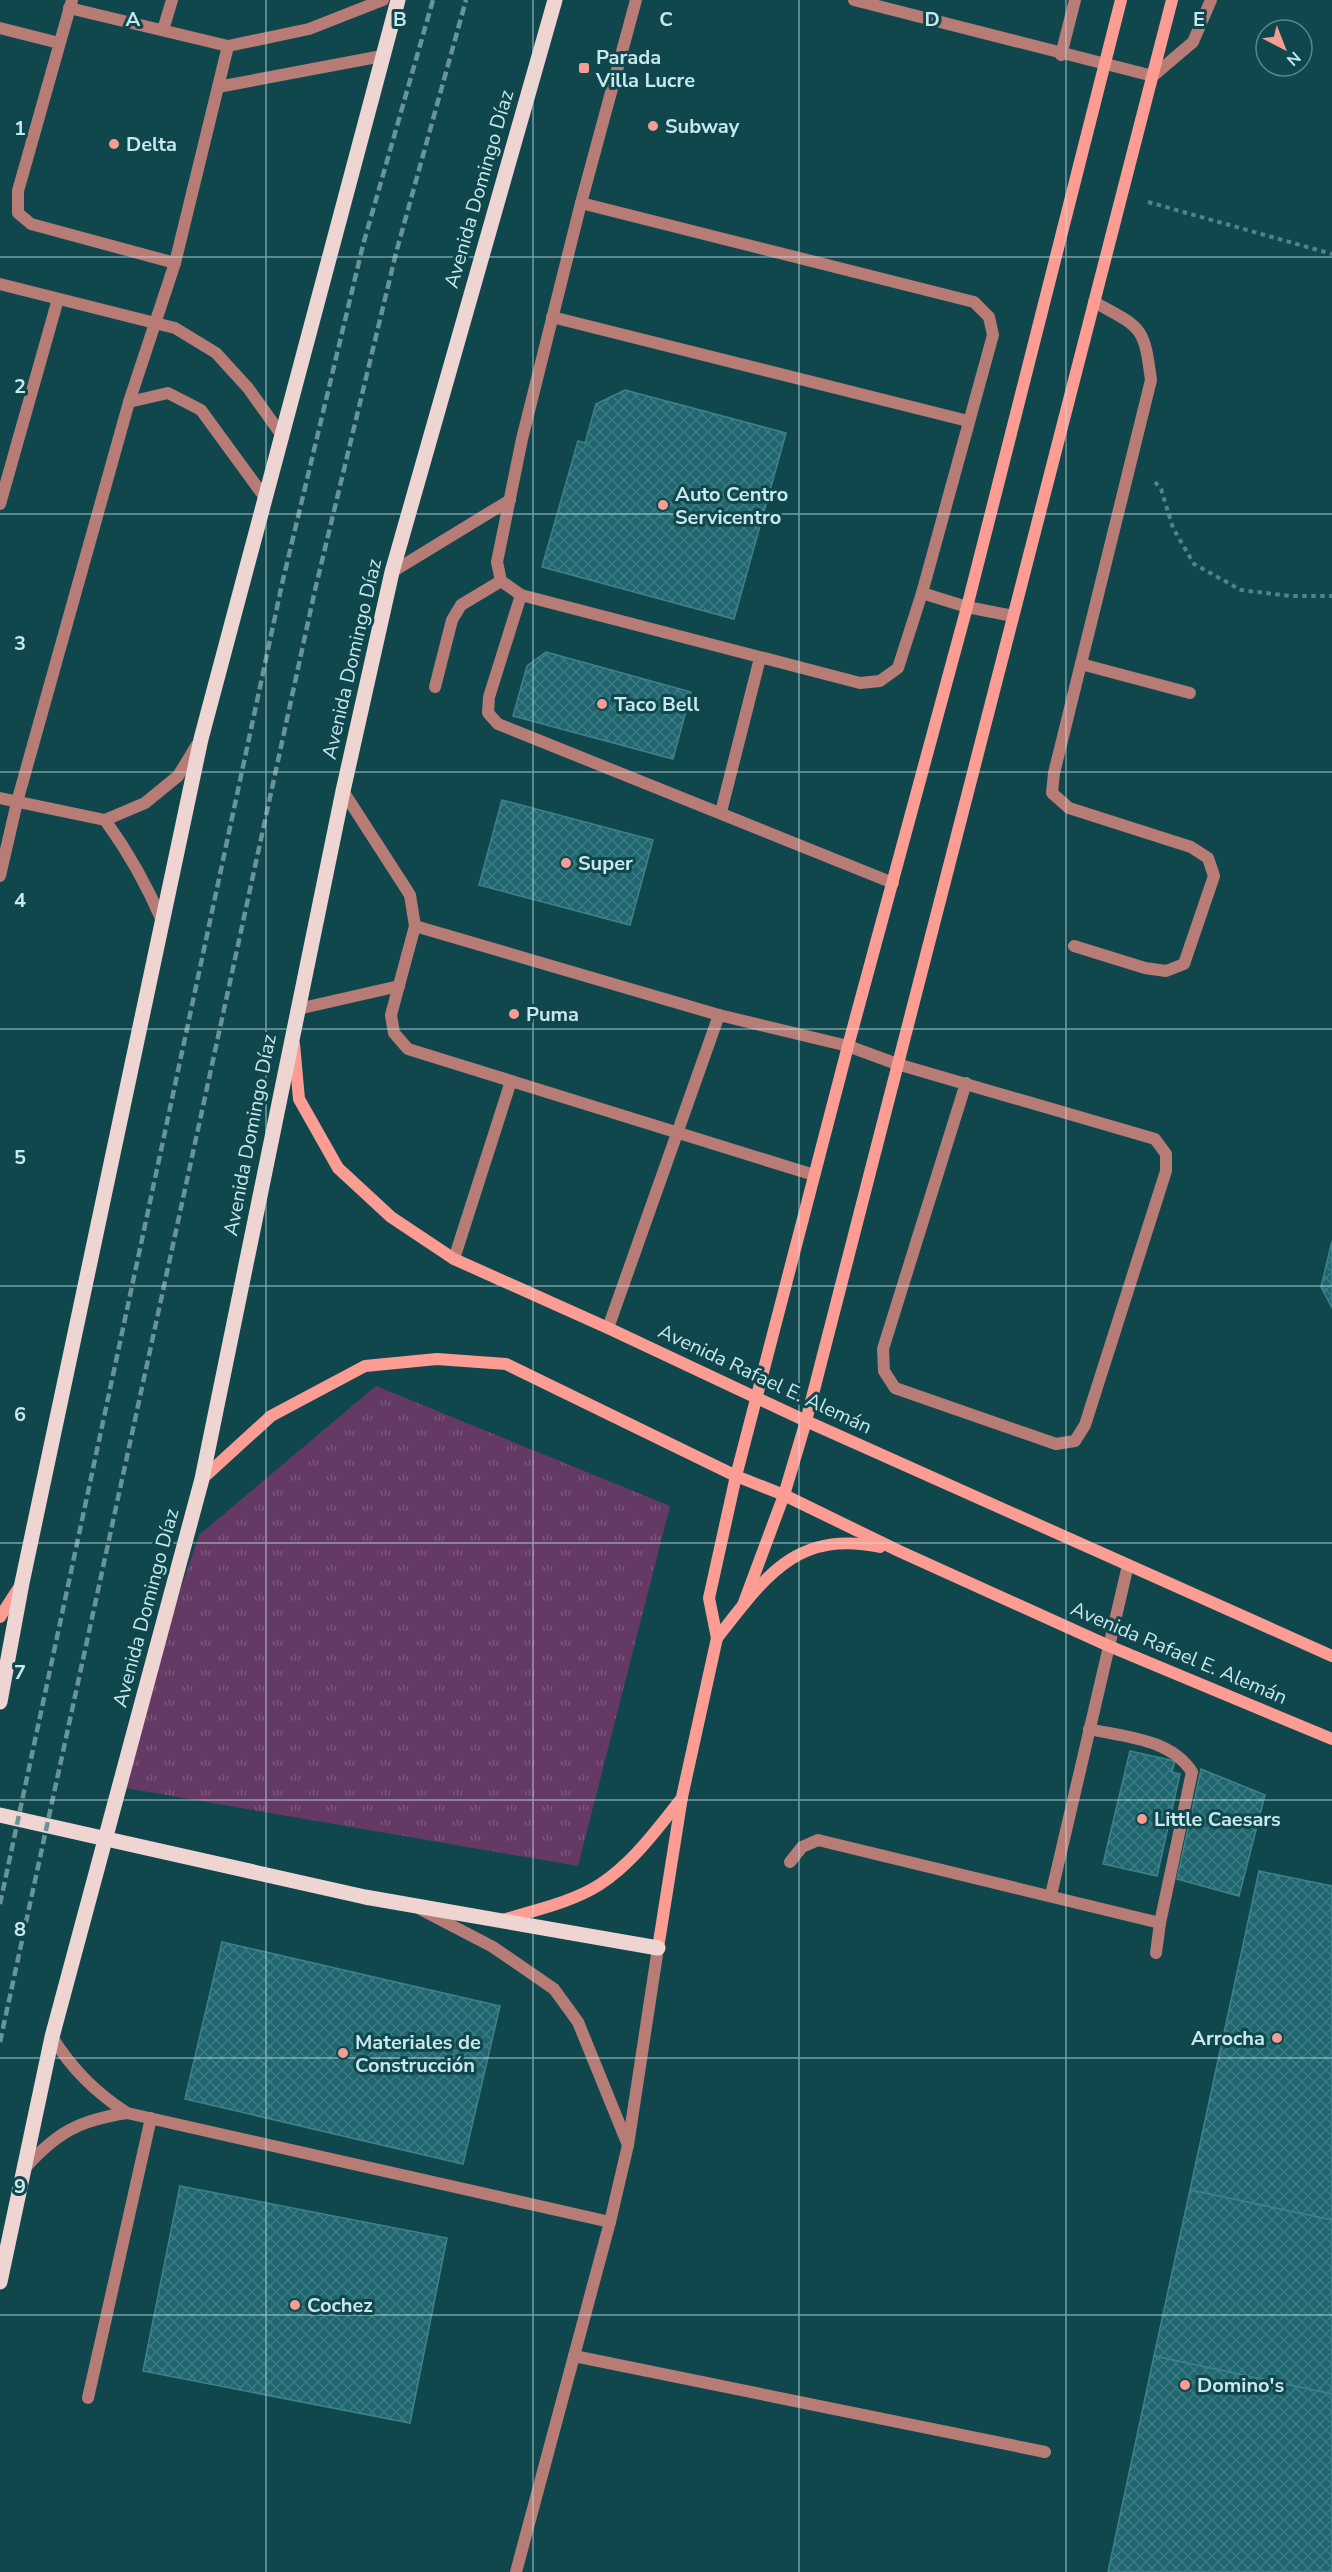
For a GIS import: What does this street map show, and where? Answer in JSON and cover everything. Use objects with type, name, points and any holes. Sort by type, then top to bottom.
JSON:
[{"type":"main road","points":[[0,1702],[22,1583],[201,739],[398,0]]},
{"type":"main road","name":"Avenida Domingo Díaz","points":[[0,2282],[52,2037],[202,1479],[293,1028],[392,572],[555,0]]},
{"type":"main road","points":[[0,1815],[365,1897],[658,1948]]},
{"type":"street","points":[[658,1948],[682,1797],[717,1638],[709,1598],[755,1396],[967,607],[1121,0]]},
{"type":"street","points":[[743,1605],[784,1495],[806,1421],[1172,0]]},
{"type":"street","name":"Avenida Rafael E. Alemán","points":[[293,1028],[299,1099],[338,1167],[391,1217],[454,1259],[806,1421],[1332,1656]]},
{"type":"street","name":"Avenida Rafael E. Alemán","points":[[202,1479],[272,1416],[365,1366],[437,1359],[506,1364],[736,1476],[784,1495],[899,1551],[1109,1646],[1332,1739]]},
{"type":"street","points":[[717,1638],[772,1571],[811,1548],[855,1541],[899,1551]]},
{"type":"street","points":[[0,1617],[22,1583]]},
{"type":"street","points":[[502,1920],[566,1901],[599,1884],[635,1855],[682,1797]]},
{"type":"lane","points":[[163,30],[172,0]]},
{"type":"lane","points":[[175,263],[31,224],[18,213],[18,191],[70,4],[228,46],[309,29],[383,0]]},
{"type":"lane","points":[[581,203],[974,302],[989,317],[993,335],[922,593],[898,668],[880,681],[860,683],[521,595],[501,581],[497,562],[522,439],[581,203],[636,0]]},
{"type":"lane","points":[[854,0],[1061,55],[1153,76],[1192,42],[1211,0]]},
{"type":"lane","points":[[1061,55],[1075,0]]},
{"type":"lane","points":[[0,28],[59,44]]},
{"type":"lane","points":[[0,876],[17,802],[129,402],[175,263],[228,46]]},
{"type":"lane","points":[[218,87],[382,56]]},
{"type":"lane","points":[[0,284],[175,328],[216,353],[248,388],[283,437]]},
{"type":"lane","points":[[0,504],[58,299]]},
{"type":"lane","points":[[1074,946],[1145,968],[1166,970],[1184,964],[1214,876],[1208,858],[1191,847],[1069,808],[1052,793],[1054,773],[1151,380],[1146,342],[1133,323],[1094,302]]},
{"type":"lane","points":[[552,317],[968,421]]},
{"type":"lane","points":[[129,402],[168,393],[201,410],[266,499]]},
{"type":"lane","points":[[392,572],[510,500]]},
{"type":"lane","points":[[435,687],[452,620],[461,605],[501,581]]},
{"type":"lane","points":[[922,593],[967,607],[1013,616]]},
{"type":"lane","points":[[521,595],[489,697],[488,713],[498,724],[893,883]]},
{"type":"lane","points":[[721,812],[760,658]]},
{"type":"lane","points":[[1081,664],[1190,693]]},
{"type":"lane","points":[[0,798],[105,820],[145,803],[178,776],[201,739]]},
{"type":"lane","points":[[343,791],[410,895],[415,926],[391,1016],[394,1033],[408,1049],[814,1175]]},
{"type":"lane","points":[[105,820],[133,860],[163,923]]},
{"type":"lane","points":[[415,926],[719,1015],[848,1046],[897,1064],[966,1083],[1155,1139],[1166,1154],[1166,1172],[1085,1425],[1075,1441],[1056,1444],[895,1388],[884,1371],[883,1349],[966,1083]]},
{"type":"lane","points":[[298,1009],[399,986]]},
{"type":"lane","points":[[608,1328],[719,1015]]},
{"type":"lane","points":[[454,1259],[511,1081]]},
{"type":"lane","points":[[1051,1895],[1128,1565]]},
{"type":"lane","points":[[1089,1729],[1167,1747],[1183,1758],[1192,1772],[1160,1923],[1156,1953]]},
{"type":"lane","points":[[790,1862],[802,1847],[818,1840],[1160,1923]]},
{"type":"lane","points":[[411,1905],[494,1947],[554,1989],[578,2022],[628,2145]]},
{"type":"lane","points":[[516,2572],[610,2222],[628,2145],[658,1948]]},
{"type":"lane","points":[[52,2037],[84,2080],[127,2113]]},
{"type":"lane","points":[[25,2168],[45,2145],[69,2128],[97,2117],[127,2113],[610,2222]]},
{"type":"lane","points":[[88,2398],[151,2118]]},
{"type":"lane","points":[[574,2356],[1045,2452]]},
{"type":"path","points":[[1122,194],[1332,254]]},
{"type":"path","points":[[1132,458],[1161,489],[1173,528],[1194,564],[1241,590],[1290,596],[1332,596]]},
{"type":"green space","points":[[376,1386],[670,1506],[578,1866],[114,1786],[199,1535]]},
{"type":"building","name":"Auto Centro Servicentro","points":[[625,390],[786,433],[734,619],[542,567],[578,441],[585,443],[596,404]]},
{"type":"building","name":"Taco Bell","points":[[546,652],[691,692],[673,759],[513,716],[527,666]]},
{"type":"building","name":"Super","points":[[502,800],[653,840],[630,925],[479,885]]},
{"type":"building","points":[[1332,1241],[1332,1308],[1321,1287]]},
{"type":"building","name":"Little Caesars","points":[[1130,1751],[1175,1761],[1172,1772],[1180,1774],[1157,1876],[1103,1864]]},
{"type":"building","points":[[1201,1769],[1265,1795],[1239,1896],[1177,1879]]},
{"type":"building","name":"Arrocha","points":[[1259,1871],[1332,1886],[1332,2220],[1190,2190]]},
{"type":"building","name":"Materiales de Construcción","points":[[222,1942],[500,2006],[463,2164],[185,2099]]},
{"type":"building","name":"Cochez","points":[[180,2186],[447,2238],[410,2423],[143,2371]]},
{"type":"building","points":[[1190,2190],[1332,2220],[1332,2394],[1154,2356]]},
{"type":"building","points":[[1154,2356],[1332,2394],[1332,2572],[1108,2572]]},
{"type":"railway","points":[[0,1904],[282,584],[363,245],[433,0]]},
{"type":"railway","points":[[0,2042],[315,590],[396,253],[466,0]]},
{"type":"place","name":"Parada Villa Lucre","points":[[584,68]]},
{"type":"place","name":"Subway","points":[[653,126]]},
{"type":"place","name":"Delta","points":[[114,144]]},
{"type":"place","name":"Auto Centro Servicentro","points":[[663,505]]},
{"type":"place","name":"Taco Bell","points":[[602,704]]},
{"type":"place","name":"Super","points":[[566,863]]},
{"type":"place","name":"Puma","points":[[514,1014]]},
{"type":"place","name":"Little Caesars","points":[[1142,1819]]},
{"type":"place","name":"Arrocha","points":[[1277,2038]]},
{"type":"place","name":"Materiales de Construcción","points":[[343,2053]]},
{"type":"place","name":"Cochez","points":[[295,2305]]},
{"type":"place","name":"Domino's","points":[[1185,2385]]}]
